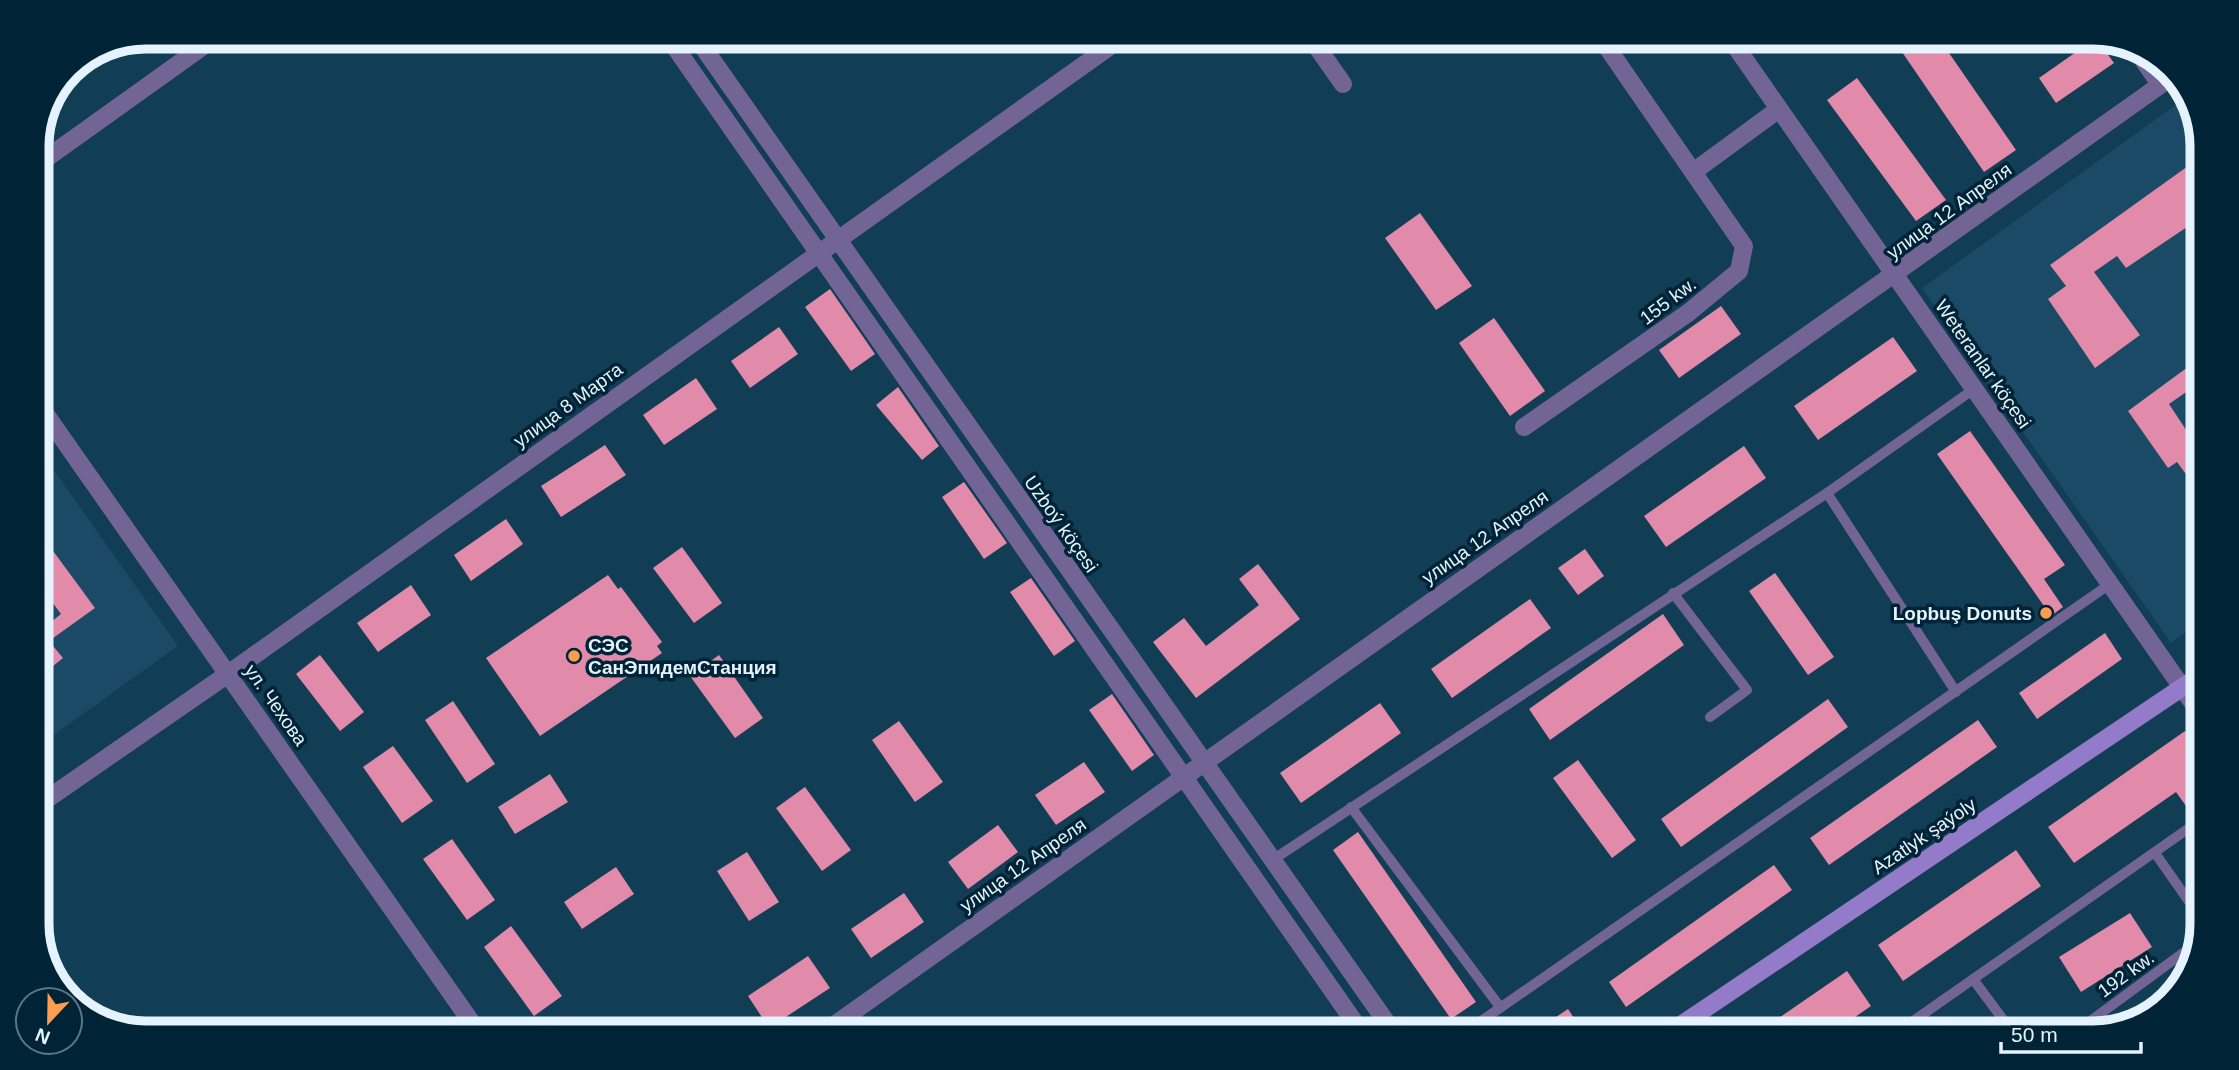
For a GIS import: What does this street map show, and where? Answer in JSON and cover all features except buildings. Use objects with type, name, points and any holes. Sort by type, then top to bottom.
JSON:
[{"type":"main road","name":"Azatlyk şaýoly","points":[[1687,1021],[2190,682]]},
{"type":"street","points":[[49,156],[199,49]]},
{"type":"street","points":[[677,49],[1354,1021]]},
{"type":"street","name":"Uzboý köçesi","points":[[704,49],[1386,1021]]},
{"type":"street","name":"улица 8 Марта","points":[[49,798],[228,674],[819,250],[837,240],[1106,49]]},
{"type":"street","points":[[1318,49],[1343,84]]},
{"type":"street","name":"155 kw.","points":[[1524,427],[1688,313],[1739,271],[1744,246],[1608,49]]},
{"type":"street","name":"Weteranlar köçesi","points":[[1737,49],[2190,699]]},
{"type":"street","name":"улица 12 Апреля","points":[[839,1021],[2165,81]]},
{"type":"street","points":[[1693,172],[1779,108]]},
{"type":"street","name":"ул. Чехова","points":[[49,419],[471,1021]]},
{"type":"lane","points":[[2139,61],[2157,87]]},
{"type":"lane","points":[[1274,859],[1827,493],[1974,389]]},
{"type":"lane","points":[[1827,493],[1956,692]]},
{"type":"lane","points":[[1481,1021],[2110,584]]},
{"type":"lane","points":[[1674,593],[1747,690],[1710,717]]},
{"type":"lane","points":[[1351,807],[1500,1007]]},
{"type":"lane","points":[[1913,1021],[2190,828]]},
{"type":"lane","points":[[2155,853],[2190,903]]},
{"type":"lane","name":"192 kw.","points":[[2090,1021],[2186,951]]},
{"type":"lane","points":[[1973,979],[2004,1021]]},
{"type":"shaded area","points":[[2180,102],[2190,140],[2190,630],[2171,643],[1922,288]]},
{"type":"shaded area","points":[[49,463],[178,646],[49,738]]},
{"type":"place","name":"Lopbuş Donuts","points":[[2046,613]]},
{"type":"place","name":"СЭС СанЭпидемСтанция","points":[[574,656]]}]
